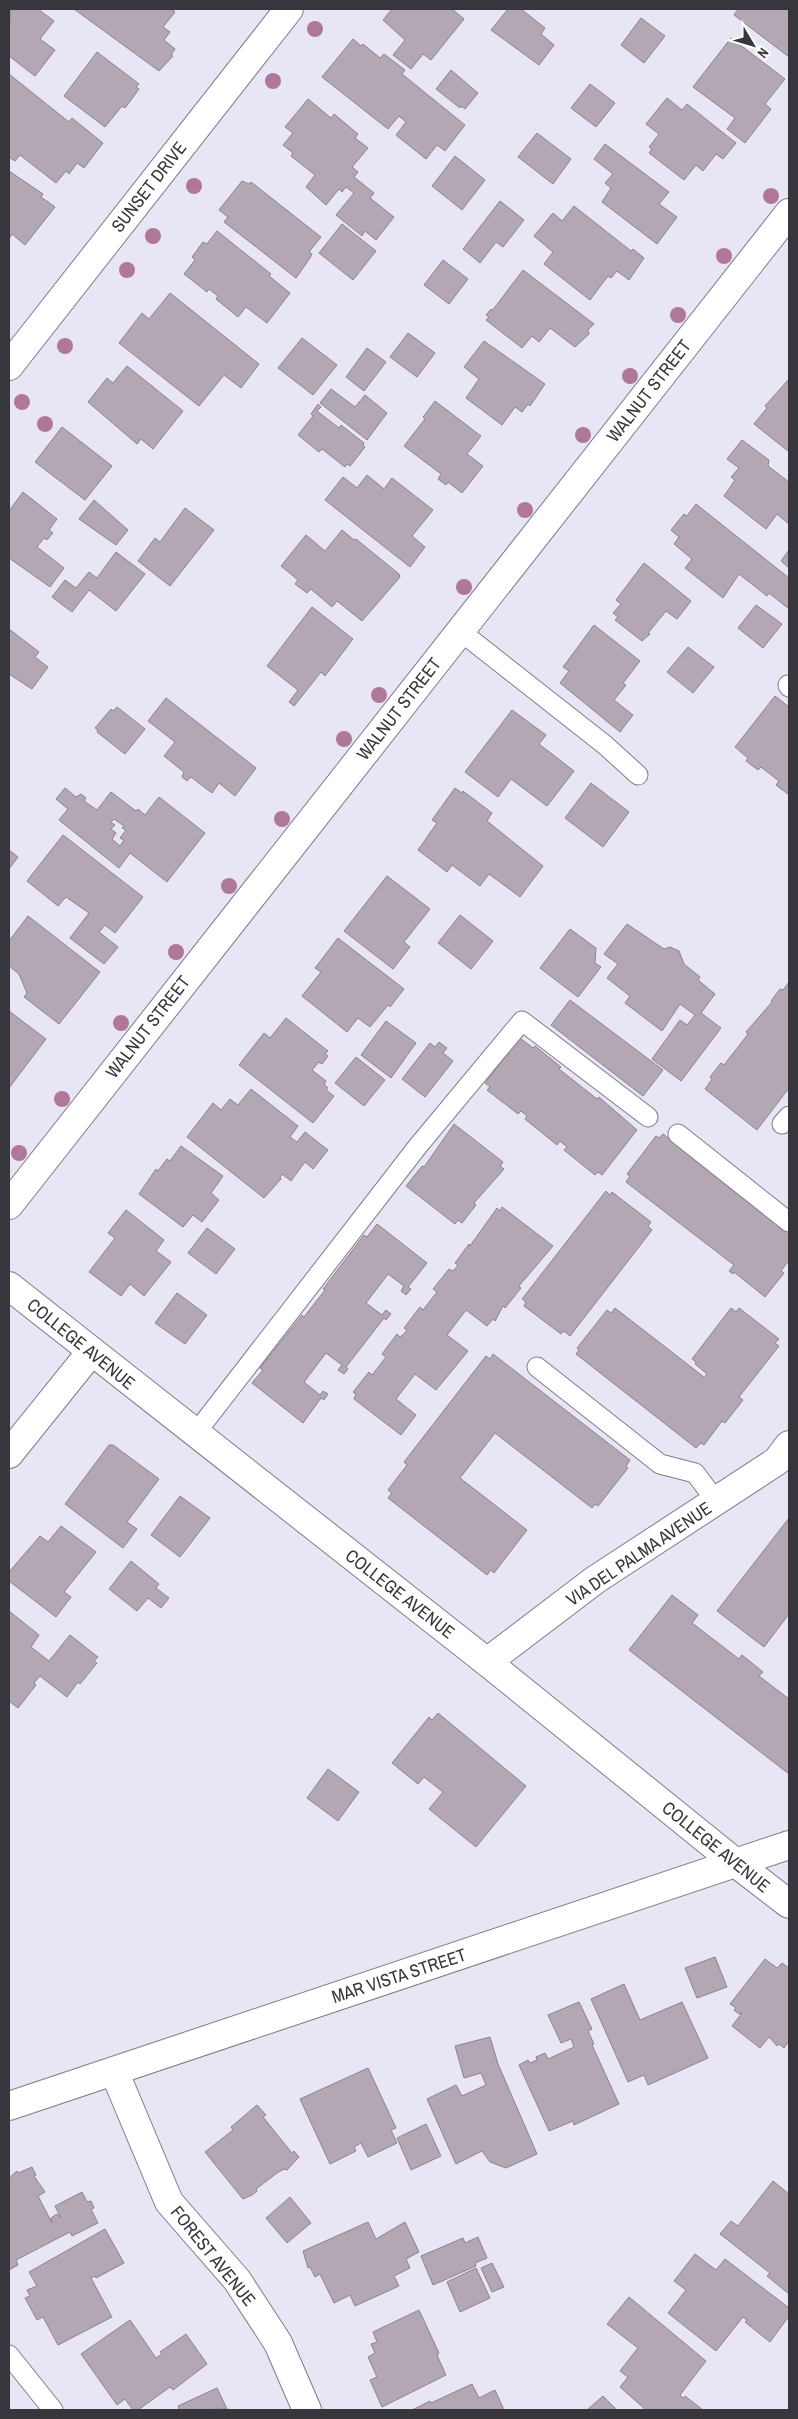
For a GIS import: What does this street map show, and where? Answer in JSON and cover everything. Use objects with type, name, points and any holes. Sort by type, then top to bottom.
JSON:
[{"type":"street","name":"SUNSET DRIVE","points":[[9,366],[289,9]]},
{"type":"street","name":"WALNUT STREET","points":[[9,1205],[789,214]]},
{"type":"street","name":"COLLEGE AVENUE","points":[[9,1286],[195,1434],[488,1662],[789,1904]]},
{"type":"street","points":[[9,1454],[91,1352]]},
{"type":"street","name":"VIA DEL PALMA AVENUE","points":[[488,1662],[596,1580],[777,1461],[789,1446]]},
{"type":"street","name":"MAR VISTA STREET","points":[[9,2106],[737,1864],[789,1845]]},
{"type":"street","name":"FOREST AVENUE","points":[[114,2071],[169,2202],[237,2280],[278,2343],[307,2410]]},
{"type":"lane","points":[[460,631],[605,745],[638,775]]},
{"type":"lane","points":[[195,1434],[418,1146],[522,1021],[648,1117]]},
{"type":"lane","points":[[678,1134],[789,1222]]},
{"type":"lane","points":[[537,1367],[660,1464],[695,1473],[716,1501]]},
{"type":"lane","points":[[9,2355],[53,2410]]},
{"type":"building","points":[[10,9],[38,9],[54,21],[40,39],[55,50],[35,76],[9,56]]},
{"type":"building","points":[[74,9],[172,9],[175,12],[163,27],[170,32],[164,40],[175,49],[171,55],[173,56],[159,71]]},
{"type":"building","points":[[392,9],[452,9],[464,19],[431,60],[423,54],[411,69],[393,55],[405,40],[383,20]]},
{"type":"building","points":[[508,9],[521,9],[545,28],[541,34],[554,45],[539,65],[491,30]]},
{"type":"building","points":[[738,9],[789,9],[789,57],[734,15]]},
{"type":"building","points":[[641,18],[665,36],[644,63],[621,45]]},
{"type":"building","points":[[731,38],[785,79],[765,104],[771,109],[745,143],[727,129],[735,118],[693,87]]},
{"type":"building","points":[[353,39],[361,46],[363,44],[380,58],[384,54],[405,70],[402,74],[465,125],[445,151],[437,145],[426,159],[396,135],[406,122],[399,116],[388,129],[322,77]]},
{"type":"building","points":[[97,52],[139,84],[136,87],[139,89],[125,108],[122,106],[105,127],[64,96]]},
{"type":"building","points":[[451,70],[478,93],[465,109],[461,106],[460,108],[436,89]]},
{"type":"building","points":[[9,74],[69,122],[72,118],[103,143],[84,168],[77,163],[69,174],[66,171],[56,183],[20,155],[15,161],[9,157]]},
{"type":"building","points":[[590,84],[615,103],[596,127],[571,108]]},
{"type":"building","points":[[667,98],[682,110],[687,104],[736,143],[723,159],[716,154],[703,171],[696,165],[684,180],[649,153],[652,149],[649,147],[659,134],[646,124]]},
{"type":"building","points":[[308,99],[331,118],[334,114],[358,134],[355,138],[368,148],[352,167],[358,172],[354,177],[374,193],[370,198],[394,217],[376,240],[365,231],[362,236],[336,215],[354,193],[346,187],[342,192],[339,189],[326,205],[306,187],[315,175],[291,156],[293,153],[283,145],[293,133],[285,127]]},
{"type":"building","points":[[537,133],[571,159],[553,184],[518,157]]},
{"type":"building","points":[[605,144],[669,192],[659,204],[677,217],[657,244],[602,202],[611,188],[605,183],[613,174],[594,159]]},
{"type":"building","points":[[455,156],[485,180],[462,210],[432,186]]},
{"type":"building","points":[[9,171],[43,194],[41,197],[55,207],[25,245],[12,234],[9,239]]},
{"type":"building","points":[[242,181],[249,184],[251,182],[321,237],[309,252],[312,254],[310,258],[296,278],[224,222],[228,217],[219,210]]},
{"type":"building","points":[[500,201],[524,220],[503,247],[496,242],[480,263],[463,249]]},
{"type":"building","points":[[574,206],[631,251],[633,249],[644,258],[629,280],[617,271],[611,278],[608,276],[590,300],[544,264],[553,252],[534,236],[553,213],[562,221]]},
{"type":"building","points":[[342,224],[376,251],[353,280],[319,253]]},
{"type":"building","points":[[217,231],[271,274],[269,276],[290,293],[267,323],[246,307],[238,317],[216,299],[218,296],[209,289],[207,292],[184,274],[195,260],[192,257],[203,242],[207,244]]},
{"type":"building","points":[[443,260],[468,279],[449,304],[424,285]]},
{"type":"building","points":[[523,270],[594,324],[588,330],[589,334],[575,347],[550,328],[539,342],[532,336],[522,348],[486,320],[489,317],[486,315],[491,309],[492,311]]},
{"type":"building","points":[[170,293],[259,364],[241,388],[224,375],[199,406],[119,343],[142,313],[149,319]]},
{"type":"building","points":[[408,333],[435,353],[417,377],[390,357]]},
{"type":"building","points":[[302,338],[337,365],[313,395],[278,368]]},
{"type":"building","points":[[484,341],[545,384],[530,406],[528,404],[522,412],[515,407],[502,425],[466,398],[479,379],[464,367]]},
{"type":"building","points":[[367,348],[386,362],[364,391],[346,377]]},
{"type":"building","points":[[127,366],[183,411],[153,449],[141,439],[137,444],[88,402],[107,378],[113,383]]},
{"type":"building","points":[[789,379],[788,451],[754,424],[767,408],[765,406]]},
{"type":"building","points":[[331,389],[355,407],[365,395],[387,413],[367,440],[320,403]]},
{"type":"building","points":[[435,401],[481,436],[467,454],[483,466],[462,493],[448,482],[446,485],[438,479],[441,474],[404,446],[425,419],[423,417]]},
{"type":"building","points":[[318,404],[321,407],[317,411],[339,428],[341,425],[364,443],[365,447],[350,466],[347,464],[345,467],[322,449],[319,452],[298,435],[313,416],[311,414]]},
{"type":"building","points":[[62,427],[112,466],[85,500],[35,462]]},
{"type":"building","points":[[742,440],[769,460],[768,466],[789,482],[789,524],[777,514],[766,529],[724,496],[735,480],[731,477],[739,468],[727,459]]},
{"type":"building","points":[[367,475],[384,489],[392,478],[433,510],[412,536],[425,547],[410,567],[325,500],[343,477],[357,488]]},
{"type":"building","points":[[23,492],[57,519],[49,530],[53,533],[47,540],[44,538],[37,547],[64,568],[50,587],[9,558],[9,511]]},
{"type":"building","points":[[94,500],[128,530],[116,545],[79,519]]},
{"type":"building","points":[[696,504],[789,578],[789,609],[769,593],[767,596],[739,574],[723,598],[685,568],[692,559],[674,544],[679,537],[671,530],[684,514],[687,516]]},
{"type":"building","points":[[185,508],[214,530],[170,586],[138,561],[155,538],[160,542]]},
{"type":"building","points":[[342,530],[354,540],[356,539],[399,574],[400,577],[362,621],[337,601],[332,607],[311,589],[307,593],[295,584],[298,580],[281,566],[306,535],[325,551]]},
{"type":"building","points":[[789,550],[789,568],[781,561]]},
{"type":"building","points":[[116,552],[145,574],[116,611],[89,590],[72,612],[52,597],[65,580],[76,588],[89,572],[97,578]]},
{"type":"building","points":[[644,563],[691,601],[677,619],[666,611],[648,633],[650,634],[642,641],[615,620],[618,617],[613,613],[621,604],[616,600]]},
{"type":"building","points":[[756,605],[782,624],[763,648],[738,628]]},
{"type":"building","points":[[312,607],[353,639],[325,676],[321,672],[294,706],[289,702],[298,690],[267,666]]},
{"type":"building","points":[[594,625],[640,661],[623,683],[626,685],[614,700],[633,715],[620,732],[560,683],[569,671],[563,667]]},
{"type":"building","points":[[9,629],[39,652],[35,657],[48,667],[32,689],[9,674]]},
{"type":"building","points":[[688,647],[714,667],[693,693],[667,672]]},
{"type":"building","points":[[775,696],[789,707],[789,795],[776,785],[779,781],[761,767],[758,770],[746,761],[748,758],[735,747]]},
{"type":"building","points":[[166,698],[256,768],[235,796],[219,783],[212,793],[191,777],[187,781],[182,777],[184,772],[164,756],[175,742],[148,721]]},
{"type":"building","points":[[117,707],[145,729],[125,754],[97,732],[98,730],[95,728],[111,709],[113,711]]},
{"type":"building","points":[[512,710],[546,735],[539,744],[574,771],[547,806],[511,779],[498,797],[465,772]]},
{"type":"building","points":[[591,783],[629,812],[603,847],[565,818]]},
{"type":"building","points":[[65,788],[76,797],[81,794],[86,798],[84,801],[97,810],[111,792],[136,811],[138,809],[145,815],[159,797],[205,833],[167,882],[130,853],[119,868],[59,820],[68,809],[56,799]],"holes":[[[114,819],[124,826],[122,828],[126,830],[120,838],[124,840],[120,846],[112,839],[116,833],[111,829],[115,825],[111,822]]]},
{"type":"building","points":[[455,788],[462,793],[463,791],[492,813],[487,821],[543,866],[520,897],[489,874],[480,886],[452,865],[447,872],[418,850],[437,823],[432,820]]},
{"type":"building","points":[[63,835],[143,897],[115,933],[105,925],[99,932],[118,947],[104,964],[70,938],[89,913],[66,897],[58,906],[27,881]]},
{"type":"building","points":[[9,850],[18,857],[9,869]]},
{"type":"building","points":[[387,876],[430,909],[404,942],[410,947],[393,969],[344,931]]},
{"type":"building","points":[[460,915],[493,941],[471,969],[438,943]]},
{"type":"building","points":[[28,916],[100,972],[59,1024],[24,997],[27,993],[19,974],[9,966],[9,941]]},
{"type":"building","points":[[627,924],[664,949],[670,947],[679,951],[684,964],[700,977],[698,980],[715,994],[701,1013],[721,1028],[681,1081],[652,1059],[680,1020],[687,1025],[695,1015],[680,1004],[662,1031],[625,1003],[630,996],[607,978],[618,964],[604,954]]},
{"type":"building","points":[[570,929],[596,948],[595,963],[601,967],[578,997],[540,968]]},
{"type":"building","points":[[338,938],[404,989],[390,1007],[388,1005],[370,1027],[358,1018],[347,1032],[302,996],[321,972],[315,968]]},
{"type":"building","points":[[789,982],[789,1088],[757,1130],[705,1089],[712,1079],[710,1077],[721,1063],[724,1065],[748,1034],[746,1032],[772,1002],[780,989],[783,990]]},
{"type":"building","points":[[570,1000],[663,1070],[643,1096],[551,1025]]},
{"type":"building","points":[[9,1011],[46,1039],[9,1088]]},
{"type":"building","points":[[286,1018],[328,1051],[325,1054],[328,1056],[322,1064],[319,1062],[312,1070],[326,1081],[324,1084],[328,1088],[326,1090],[334,1096],[313,1123],[239,1065],[264,1033],[270,1038]]},
{"type":"building","points":[[386,1021],[416,1043],[391,1078],[361,1055]]},
{"type":"building","points":[[520,1038],[533,1048],[535,1046],[561,1067],[559,1069],[597,1099],[599,1097],[637,1130],[602,1175],[598,1172],[595,1175],[564,1150],[567,1147],[560,1141],[557,1145],[525,1119],[527,1116],[521,1111],[518,1114],[487,1090],[490,1087],[485,1083]]},
{"type":"building","points":[[439,1042],[447,1048],[443,1053],[453,1061],[425,1097],[402,1079],[430,1043],[435,1047]]},
{"type":"building","points":[[356,1057],[385,1080],[364,1106],[335,1083]]},
{"type":"building","points":[[251,1089],[298,1126],[290,1137],[297,1142],[305,1132],[328,1150],[313,1169],[305,1162],[291,1181],[282,1174],[281,1179],[264,1198],[187,1137],[213,1103],[221,1110],[230,1099],[238,1105]]},
{"type":"building","points":[[454,1124],[503,1162],[500,1166],[504,1169],[474,1203],[476,1205],[462,1223],[458,1220],[455,1224],[406,1186],[422,1166],[424,1167]]},
{"type":"building","points":[[663,1134],[789,1232],[789,1260],[781,1271],[784,1273],[765,1297],[734,1272],[733,1274],[729,1271],[734,1265],[626,1182],[630,1176],[627,1174],[656,1136],[659,1138]]},
{"type":"building","points":[[181,1146],[223,1176],[211,1193],[219,1200],[202,1222],[193,1215],[183,1227],[139,1194],[156,1169],[158,1171],[167,1159],[170,1161]]},
{"type":"building","points":[[606,1191],[610,1195],[612,1192],[651,1222],[648,1226],[652,1230],[570,1336],[564,1331],[561,1334],[524,1306],[526,1302],[522,1299]]},
{"type":"building","points":[[502,1207],[553,1246],[519,1286],[521,1288],[505,1308],[503,1306],[495,1321],[493,1319],[487,1326],[466,1310],[447,1335],[468,1351],[436,1390],[415,1374],[396,1399],[416,1415],[401,1435],[354,1399],[356,1394],[353,1392],[369,1372],[372,1375],[386,1357],[382,1354],[397,1334],[400,1337],[404,1334],[407,1330],[404,1328],[420,1307],[423,1310],[437,1292],[433,1289],[449,1269],[452,1271],[455,1269],[458,1265],[455,1263],[469,1244],[470,1246],[497,1208],[500,1211]]},
{"type":"building","points":[[126,1210],[164,1240],[156,1251],[171,1262],[144,1296],[130,1284],[121,1296],[89,1272],[115,1238],[108,1233]]},
{"type":"building","points":[[377,1224],[427,1263],[408,1287],[411,1289],[406,1295],[401,1291],[404,1286],[388,1274],[366,1303],[382,1315],[386,1310],[391,1314],[386,1320],[384,1318],[346,1367],[348,1369],[344,1374],[338,1370],[342,1365],[326,1353],[304,1382],[320,1395],[323,1391],[328,1394],[324,1400],[321,1398],[303,1423],[252,1383],[263,1370],[260,1368],[302,1315],[304,1317],[364,1235],[367,1237]]},
{"type":"building","points":[[207,1228],[235,1249],[216,1274],[188,1253]]},
{"type":"building","points":[[177,1293],[207,1315],[185,1344],[155,1323]]},
{"type":"building","points":[[615,1308],[704,1377],[707,1374],[692,1359],[731,1308],[736,1312],[739,1308],[779,1339],[775,1343],[779,1346],[739,1397],[743,1400],[725,1423],[722,1421],[704,1445],[701,1443],[696,1448],[576,1354],[579,1350],[577,1348],[607,1310],[611,1313]]},
{"type":"building","points":[[493,1354],[630,1460],[626,1466],[628,1468],[598,1506],[595,1504],[592,1508],[495,1433],[460,1478],[527,1530],[494,1573],[491,1570],[487,1575],[388,1498],[392,1493],[388,1490],[407,1465],[404,1462],[486,1356],[490,1359]]},
{"type":"building","points":[[109,1445],[113,1445],[159,1479],[127,1522],[137,1529],[123,1548],[65,1504]]},
{"type":"building","points":[[180,1496],[210,1518],[180,1557],[151,1535]]},
{"type":"building","points":[[789,1518],[789,1614],[764,1647],[717,1611]]},
{"type":"building","points":[[61,1526],[96,1552],[64,1592],[71,1597],[56,1617],[9,1581],[9,1572],[40,1536],[48,1542]]},
{"type":"building","points":[[131,1561],[159,1584],[156,1588],[169,1598],[161,1608],[148,1598],[137,1611],[109,1589]]},
{"type":"building","points":[[672,1595],[698,1615],[692,1623],[739,1659],[742,1655],[763,1672],[759,1676],[789,1699],[789,1774],[629,1650]]},
{"type":"building","points":[[9,1611],[39,1635],[31,1647],[49,1661],[70,1635],[98,1657],[94,1661],[97,1663],[80,1684],[78,1682],[67,1697],[40,1676],[34,1683],[36,1685],[18,1708],[9,1701]]},
{"type":"building","points":[[438,1713],[526,1786],[476,1847],[429,1809],[443,1792],[424,1777],[418,1784],[392,1763],[429,1717],[432,1720]]},
{"type":"building","points":[[328,1769],[359,1792],[338,1821],[307,1798]]},
{"type":"building","points":[[715,1957],[727,1987],[697,1998],[685,1968]]},
{"type":"building","points":[[765,1959],[777,1968],[782,1963],[789,1968],[789,2041],[784,2048],[779,2044],[777,2046],[769,2037],[760,2048],[732,2026],[742,2013],[739,2014],[734,2010],[736,2008],[730,2004]]},
{"type":"building","points":[[624,1984],[640,2020],[682,2002],[708,2058],[648,2085],[644,2075],[628,2082],[591,1999]]},
{"type":"building","points":[[579,2002],[592,2029],[588,2031],[594,2044],[592,2045],[619,2104],[574,2125],[573,2121],[549,2131],[519,2065],[528,2060],[530,2063],[537,2060],[536,2057],[545,2053],[548,2059],[574,2047],[571,2039],[561,2043],[548,2015]]},
{"type":"building","points":[[490,2037],[498,2064],[537,2154],[506,2168],[490,2162],[482,2151],[456,2164],[427,2099],[456,2085],[462,2096],[486,2085],[481,2073],[464,2078],[455,2046]]},
{"type":"building","points":[[368,2068],[396,2128],[391,2130],[397,2143],[368,2157],[361,2143],[354,2147],[356,2151],[330,2164],[300,2099]]},
{"type":"building","points":[[257,2105],[266,2115],[263,2117],[292,2153],[294,2151],[299,2157],[287,2170],[284,2169],[277,2173],[256,2189],[257,2191],[252,2195],[243,2199],[205,2152],[233,2130],[231,2127]]},
{"type":"building","points":[[426,2124],[441,2156],[411,2170],[397,2138]]},
{"type":"building","points":[[32,2167],[36,2175],[34,2176],[45,2192],[38,2196],[52,2223],[51,2218],[57,2214],[61,2218],[55,2206],[82,2192],[87,2202],[91,2201],[94,2208],[91,2209],[98,2223],[72,2236],[70,2232],[16,2260],[18,2265],[9,2270],[9,2178],[17,2171],[18,2173]]},
{"type":"building","points":[[773,2181],[789,2194],[789,2294],[767,2276],[770,2273],[720,2234],[731,2221],[738,2226]]},
{"type":"building","points":[[290,2197],[311,2223],[287,2243],[266,2218]]},
{"type":"building","points":[[368,2222],[376,2239],[405,2222],[419,2252],[406,2259],[410,2268],[394,2276],[399,2286],[355,2306],[350,2295],[334,2303],[320,2274],[315,2277],[310,2267],[308,2268],[303,2251]]},
{"type":"building","points":[[105,2229],[124,2263],[96,2278],[95,2276],[91,2278],[112,2317],[58,2345],[43,2317],[37,2320],[25,2298],[30,2296],[27,2290],[37,2286],[29,2272]]},
{"type":"building","points":[[478,2237],[487,2258],[475,2263],[476,2266],[433,2285],[421,2256],[463,2238],[465,2243]]},
{"type":"building","points":[[695,2254],[716,2270],[725,2259],[789,2308],[789,2316],[770,2342],[745,2322],[747,2320],[743,2317],[716,2351],[668,2313],[686,2290],[674,2281]]},
{"type":"building","points":[[492,2263],[504,2287],[492,2292],[481,2268]]},
{"type":"building","points":[[476,2268],[490,2298],[460,2312],[447,2282]]},
{"type":"building","points":[[629,2297],[706,2361],[680,2395],[683,2398],[685,2396],[703,2410],[646,2410],[620,2387],[628,2377],[620,2371],[638,2348],[607,2324]]},
{"type":"building","points":[[419,2310],[439,2353],[437,2355],[446,2375],[382,2407],[370,2380],[377,2377],[368,2357],[375,2353],[371,2344],[377,2342],[373,2332]]},
{"type":"building","points":[[130,2320],[156,2358],[162,2354],[160,2352],[186,2334],[207,2364],[173,2390],[170,2387],[138,2410],[133,2410],[125,2399],[117,2405],[81,2354]]},
{"type":"building","points":[[472,2384],[479,2398],[495,2390],[504,2410],[412,2410],[430,2401],[431,2403]]},
{"type":"building","points":[[217,2388],[227,2409],[176,2410],[179,2409],[178,2406]]},
{"type":"building","points":[[603,2396],[617,2410],[587,2410]]}]
